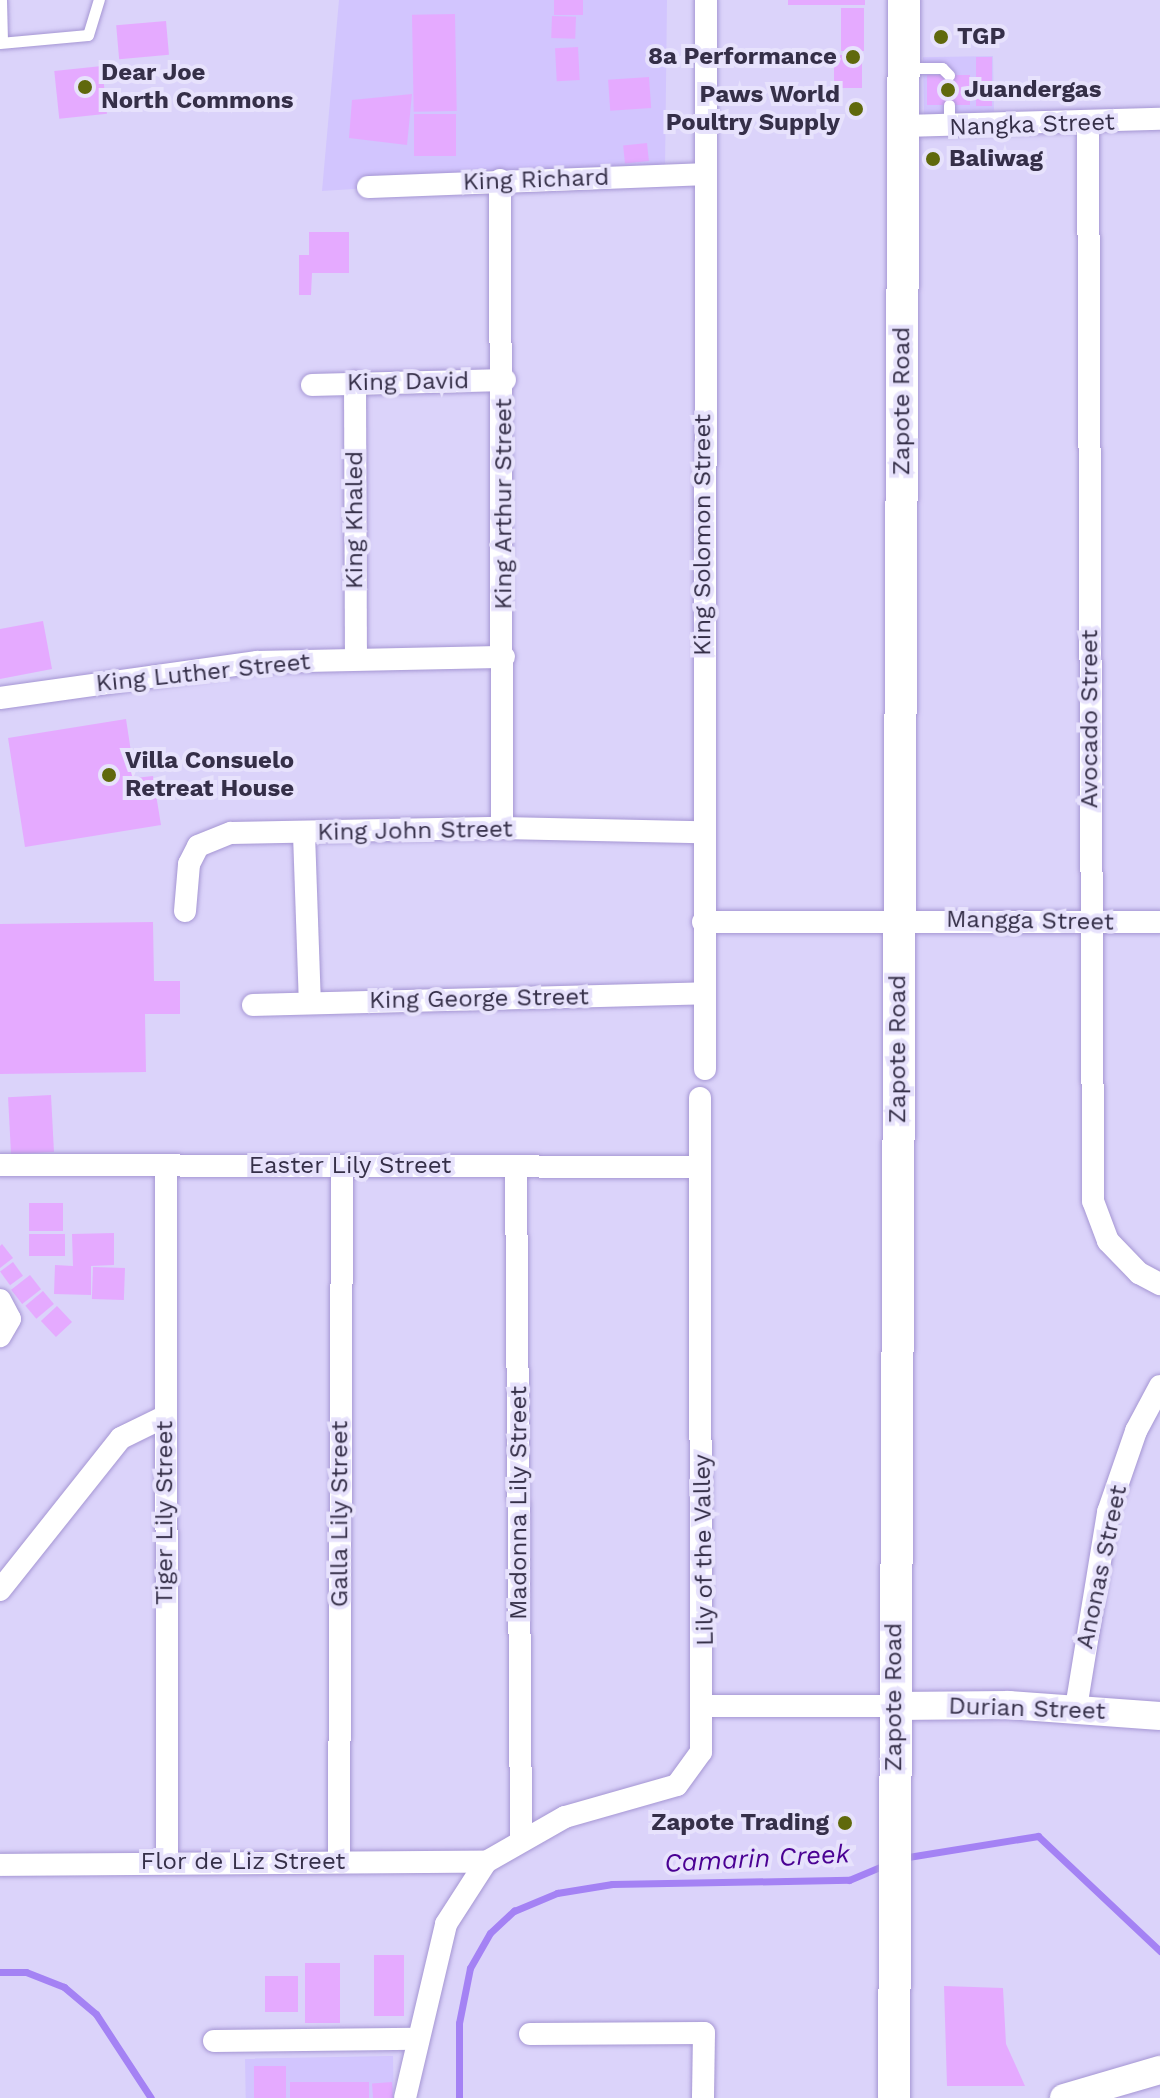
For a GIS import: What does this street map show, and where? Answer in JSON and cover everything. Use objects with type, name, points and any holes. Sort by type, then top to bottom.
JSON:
[{"type":"main road","name":"Zapote Road","points":[[894,2098],[904,0]]},
{"type":"street","name":"King Solomon Street","points":[[705,1069],[701,832],[706,0]]},
{"type":"street","name":"Nangka Street","points":[[904,126],[949,117],[1088,126],[1160,119]]},
{"type":"street","name":"Avocado Street","points":[[1088,126],[1093,1201],[1108,1241],[1139,1273],[1160,1284]]},
{"type":"street","name":"King Richard","points":[[368,187],[704,174]]},
{"type":"street","name":"King Arthur Street","points":[[500,180],[505,380],[502,828]]},
{"type":"street","name":"King David","points":[[312,385],[505,380]]},
{"type":"street","name":"King Khaled","points":[[355,382],[356,658]]},
{"type":"street","name":"King Luther Street","points":[[0,698],[257,662],[504,657]]},
{"type":"street","name":"King John Street","points":[[185,911],[189,864],[198,846],[231,833],[502,828],[701,832]]},
{"type":"street","points":[[304,834],[310,1003]]},
{"type":"street","name":"Mangga Street","points":[[703,922],[899,918],[1091,924],[1160,922]]},
{"type":"street","name":"King George Street","points":[[253,1005],[705,993]]},
{"type":"street","name":"Lily of the Valley","points":[[486,1862],[521,1839],[565,1817],[677,1785],[701,1752],[706,1706],[700,1098]]},
{"type":"street","name":"Easter Lily Street","points":[[0,1165],[700,1167]]},
{"type":"street","name":"Tiger Lily Street","points":[[166,1165],[167,1861]]},
{"type":"street","name":"Galla Lily Street","points":[[339,1861],[342,1166]]},
{"type":"street","name":"Madonna Lily Street","points":[[516,1166],[521,1839]]},
{"type":"street","points":[[0,1300],[10,1319],[0,1336]]},
{"type":"street","name":"Anonas Street","points":[[1076,1708],[1108,1512],[1136,1431],[1160,1386]]},
{"type":"street","points":[[0,1590],[121,1438],[164,1417]]},
{"type":"street","points":[[706,1706],[894,1706]]},
{"type":"street","name":"Durian Street","points":[[894,1706],[1076,1708],[1160,1716]]},
{"type":"street","name":"Flor de Liz Street","points":[[0,1865],[167,1861],[486,1862]]},
{"type":"street","points":[[405,2098],[446,1924],[486,1862]]},
{"type":"street","points":[[530,2034],[704,2033],[703,2098]]},
{"type":"street","points":[[214,2041],[417,2039]]},
{"type":"street","points":[[1082,2096],[1160,2070]]},
{"type":"lane","points":[[1,0],[1,42],[88,35],[99,0]]},
{"type":"lane","points":[[903,68],[942,68],[949,75]]},
{"type":"shaded area","points":[[339,0],[667,0],[665,169],[322,191]]},
{"type":"shaded area","points":[[993,56],[994,116],[924,117],[923,57]]},
{"type":"shaded area","points":[[393,2056],[394,2098],[246,2098],[245,2059]]},
{"type":"building","points":[[554,0],[583,0],[583,15],[554,15]]},
{"type":"building","points":[[788,0],[865,0],[865,5],[788,5]]},
{"type":"building","points":[[841,8],[864,8],[864,51],[841,51]]},
{"type":"building","points":[[455,14],[457,111],[414,112],[412,15]]},
{"type":"building","points":[[552,16],[576,17],[575,39],[551,38]]},
{"type":"building","points":[[166,21],[169,55],[119,59],[116,25]]},
{"type":"building","points":[[578,47],[580,80],[557,81],[555,48]]},
{"type":"building","points":[[834,55],[862,55],[862,88],[834,88]]},
{"type":"building","points":[[976,57],[992,57],[992,106],[976,106]]},
{"type":"building","points":[[102,66],[107,114],[59,119],[54,71]]},
{"type":"building","name":"Juandergas","points":[[927,75],[970,75],[970,105],[927,105]]},
{"type":"building","points":[[649,77],[651,108],[610,111],[608,80]]},
{"type":"building","points":[[412,94],[407,145],[349,138],[352,100]]},
{"type":"building","points":[[414,114],[456,114],[456,156],[414,156]]},
{"type":"building","points":[[647,143],[649,161],[625,163],[623,146]]},
{"type":"building","points":[[309,232],[349,232],[349,273],[312,273],[311,295],[299,295],[299,255],[309,255]]},
{"type":"building","points":[[43,621],[52,669],[0,679],[0,629]]},
{"type":"building","points":[[126,719],[135,778],[153,776],[161,825],[25,847],[8,738]]},
{"type":"building","points":[[153,922],[154,981],[180,981],[180,1014],[145,1014],[146,1072],[0,1074],[0,924]]},
{"type":"building","points":[[51,1095],[54,1152],[11,1154],[8,1097]]},
{"type":"building","points":[[29,1203],[63,1203],[63,1231],[29,1231]]},
{"type":"building","points":[[114,1233],[114,1265],[91,1266],[91,1295],[54,1294],[55,1265],[73,1266],[72,1234]]},
{"type":"building","points":[[29,1234],[65,1234],[65,1256],[29,1256]]},
{"type":"building","points":[[2,1244],[13,1258],[0,1268],[0,1246]]},
{"type":"building","points":[[13,1262],[23,1276],[10,1285],[0,1271]]},
{"type":"building","points":[[93,1267],[125,1268],[124,1300],[92,1299]]},
{"type":"building","points":[[30,1275],[41,1289],[22,1304],[11,1290]]},
{"type":"building","points":[[43,1291],[54,1304],[36,1319],[25,1306]]},
{"type":"building","points":[[57,1306],[72,1322],[56,1337],[41,1321]]},
{"type":"building","points":[[374,1955],[404,1955],[404,2016],[374,2016]]},
{"type":"building","points":[[305,1963],[340,1963],[340,2023],[305,2023]]},
{"type":"building","points":[[265,1976],[298,1976],[298,2012],[265,2012]]},
{"type":"building","points":[[944,1986],[1003,1988],[1006,2044],[1025,2086],[947,2086]]},
{"type":"building","points":[[254,2066],[286,2066],[286,2098],[254,2098]]},
{"type":"building","points":[[290,2082],[369,2082],[369,2098],[290,2098]]},
{"type":"building","points":[[392,2082],[393,2098],[373,2098],[372,2083]]},
{"type":"waterway","name":"Camarin Creek","points":[[902,1858],[1038,1836],[1160,1951]]},
{"type":"waterway","name":"Camarin Creek","points":[[459,2098],[459,2023],[470,1968],[490,1933],[514,1911],[557,1893],[612,1884],[849,1880],[887,1864]]},
{"type":"waterway","name":"Camarin Creek","points":[[0,1972],[26,1972],[64,1987],[96,2014],[151,2098]]},
{"type":"place","name":"TGP","points":[[941,37]]},
{"type":"place","name":"8a Performance","points":[[853,57]]},
{"type":"place","name":"Dear Joe North Commons","points":[[85,87]]},
{"type":"place","name":"Juandergas","points":[[948,90]]},
{"type":"place","name":"Paws World Poultry Supply","points":[[856,109]]},
{"type":"place","name":"Baliwag","points":[[933,159]]},
{"type":"place","name":"Villa Consuelo Retreat House","points":[[109,775]]},
{"type":"place","name":"Zapote Trading","points":[[845,1823]]}]
